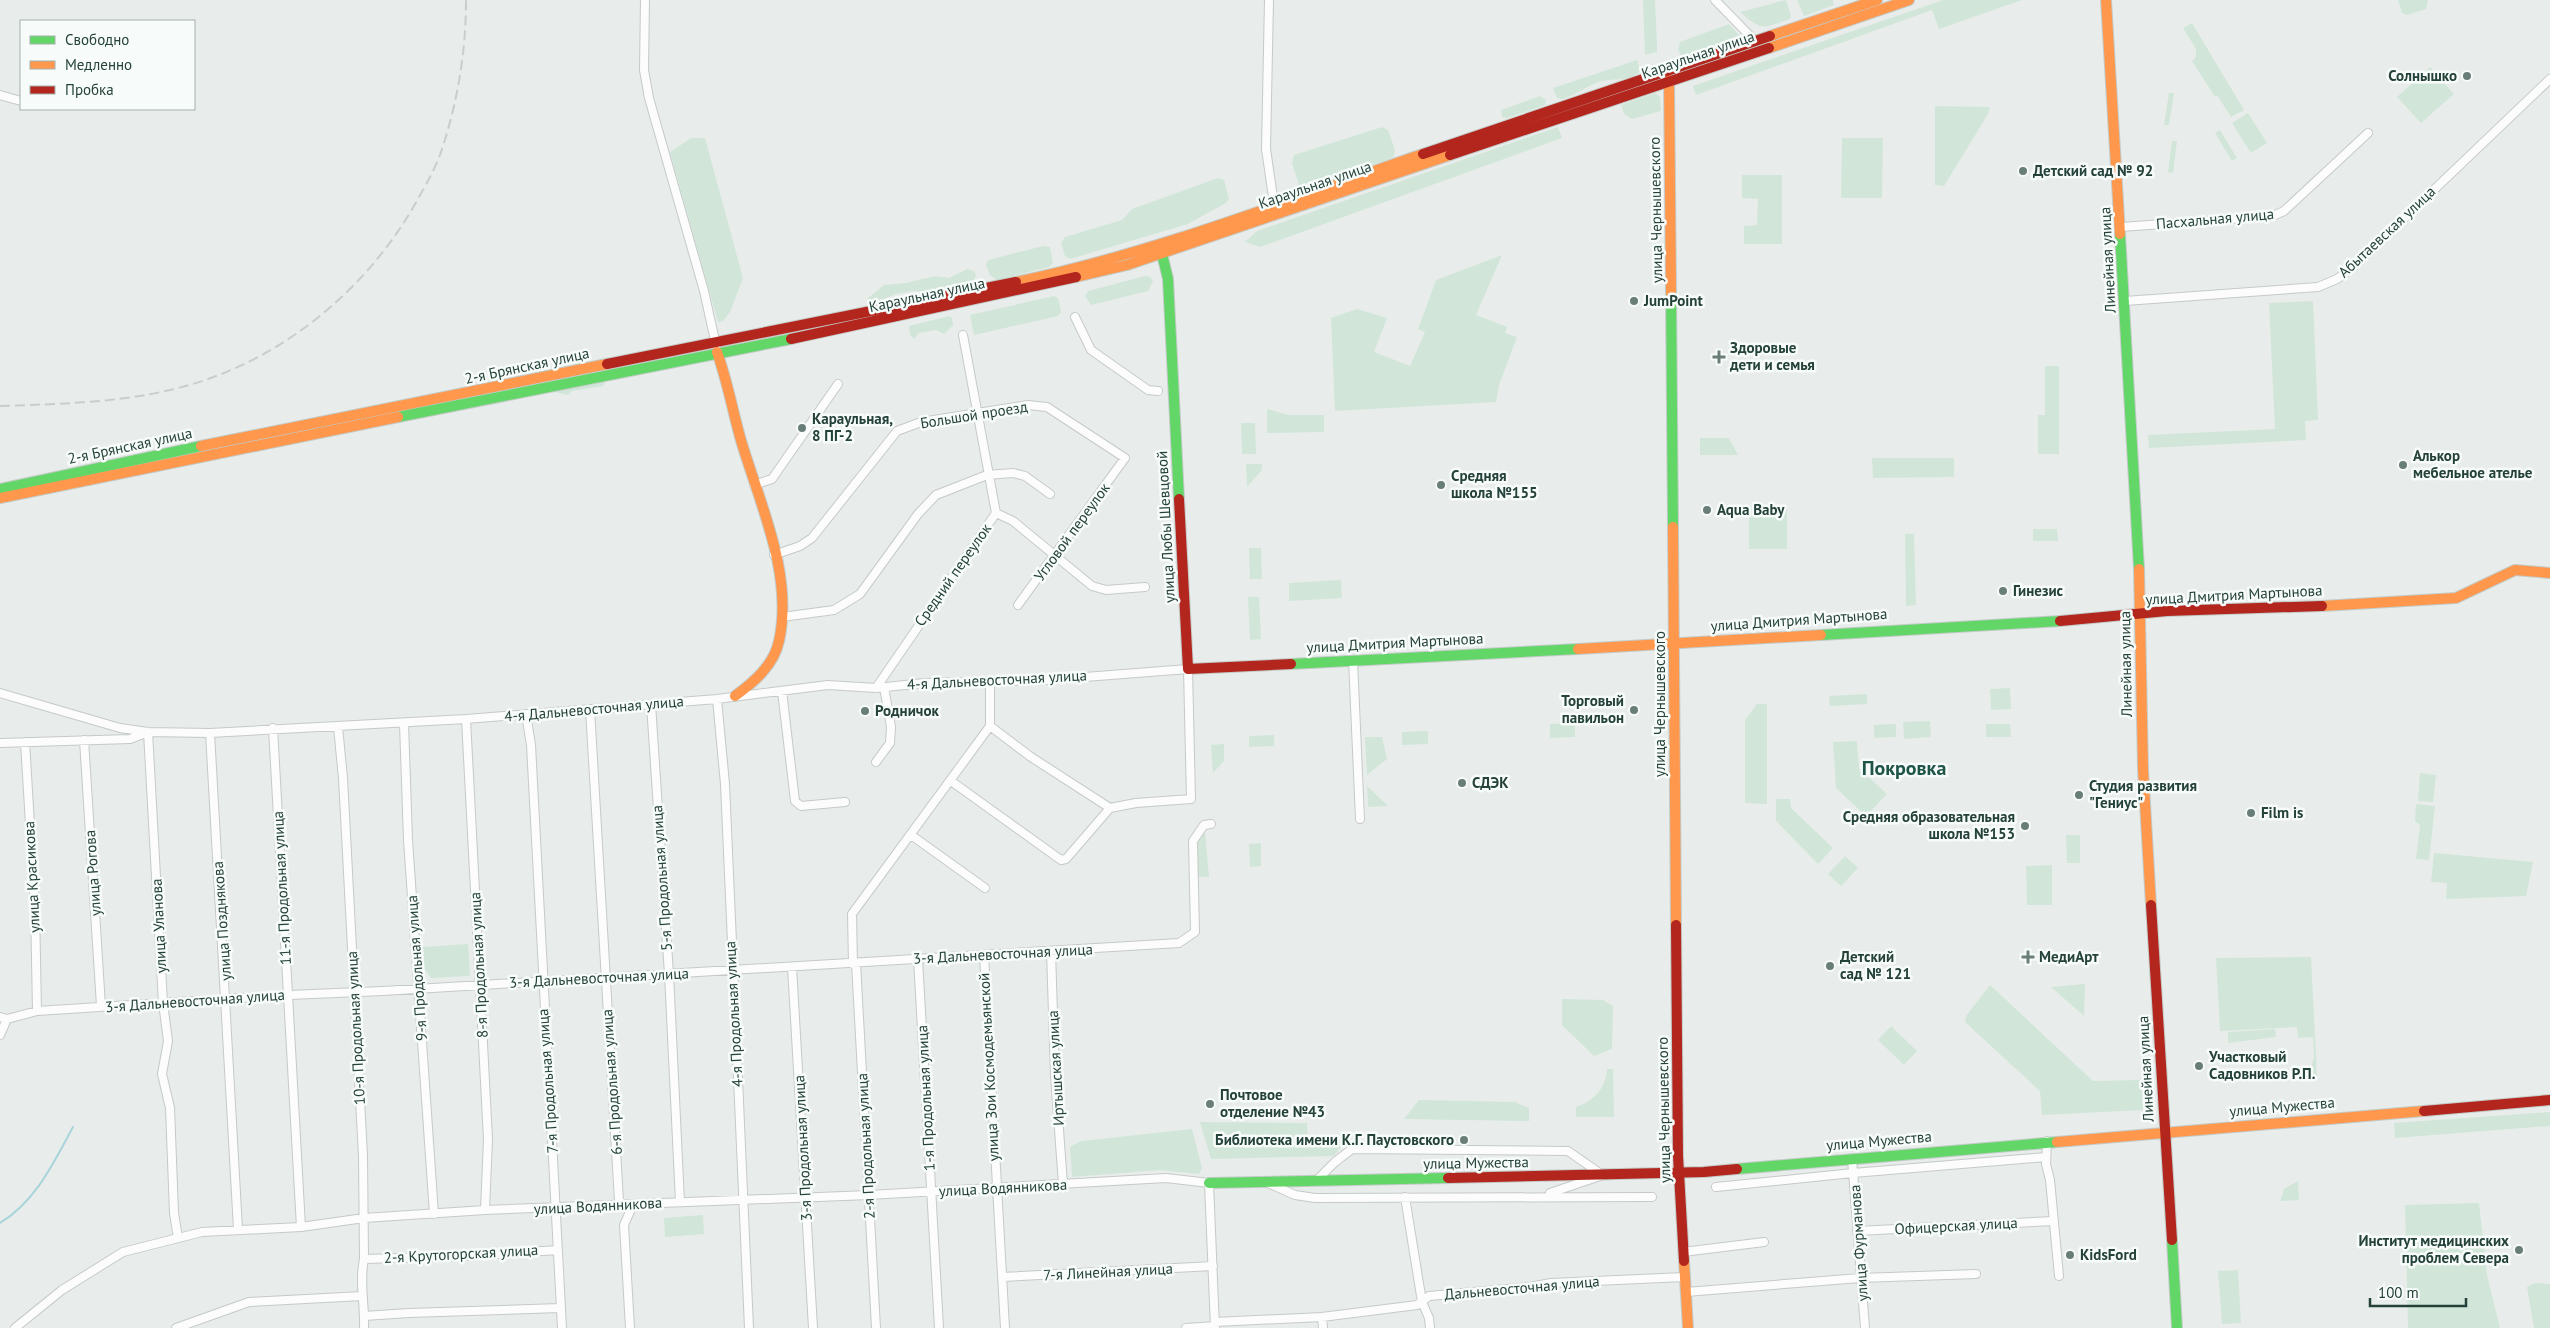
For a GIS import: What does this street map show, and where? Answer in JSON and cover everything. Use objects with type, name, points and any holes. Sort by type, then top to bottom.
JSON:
[{"type":"main road","name":"Караульная улица","points":[[716,348],[805,337],[1067,281],[1162,254],[1668,76],[1755,41],[1877,0]]},
{"type":"main road","name":"Караульная улица","points":[[716,348],[1063,272],[1124,256],[1274,204],[1909,0]]},
{"type":"main road","name":"Линейная улица","points":[[2106,0],[2138,535],[2143,768],[2151,874],[2164,1132],[2168,1159],[2177,1328]]},
{"type":"main road","name":"улица Чернышевского","points":[[1668,76],[1679,1173],[1688,1328]]},
{"type":"main road","name":"улица Любы Шевцовой","points":[[1162,254],[1168,279],[1188,668]]},
{"type":"main road","points":[[716,348],[774,555],[782,617],[779,640],[765,672],[735,696]]},
{"type":"main road","name":"2-я Брянская улица","points":[[0,489],[181,450],[716,348]]},
{"type":"main road","name":"2-я Брянская улица","points":[[0,498],[716,348]]},
{"type":"main road","name":"улица Дмитрия Мартынова","points":[[1188,668],[1675,644],[2063,621],[2139,614],[2413,601],[2456,598],[2515,570],[2550,573]]},
{"type":"main road","name":"улица Мужества","points":[[1208,1183],[1679,1173],[2550,1100]]},
{"type":"street","points":[[645,0],[644,70],[649,98],[704,290],[716,348]]},
{"type":"street","points":[[1269,0],[1266,149],[1274,204]]},
{"type":"street","points":[[1715,0],[1755,41]]},
{"type":"street","name":"Абытаевская улица","points":[[2125,301],[2318,288],[2337,279],[2352,268],[2550,78]]},
{"type":"street","points":[[0,95],[20,101]]},
{"type":"street","name":"Пасхальная улица","points":[[2121,227],[2273,216],[2284,211],[2368,133]]},
{"type":"street","points":[[1075,317],[1091,350],[1148,390],[1158,391]]},
{"type":"street","name":"Средний переулок","points":[[880,687],[996,513],[987,475],[979,412],[963,335]]},
{"type":"street","points":[[754,485],[772,479],[838,384]]},
{"type":"street","name":"Большой проезд","points":[[774,555],[800,546],[812,538],[897,431],[921,422],[1028,405],[1047,407],[1125,458]]},
{"type":"street","name":"Угловой переулок","points":[[1018,605],[1125,458]]},
{"type":"street","points":[[782,617],[834,610],[860,594],[918,514],[936,495],[987,475],[1013,473],[1025,476],[1050,494]]},
{"type":"street","points":[[996,513],[1013,521],[1092,586],[1106,590],[1145,587]]},
{"type":"street","points":[[1353,660],[1360,819]]},
{"type":"street","name":"4-я Дальневосточная улица","points":[[0,744],[130,739],[148,732],[210,733],[273,728],[338,727],[466,719],[717,699],[828,685],[880,687],[1046,680],[1188,668]]},
{"type":"street","name":"улица Любы Шевцовой","points":[[1110,808],[1136,803],[1191,800],[1188,668]]},
{"type":"street","points":[[951,780],[1061,860],[1066,859],[1110,808],[1031,757],[990,726],[990,681]]},
{"type":"street","points":[[876,762],[890,743],[891,727],[880,687]]},
{"type":"street","points":[[782,691],[795,801],[801,806],[846,802]]},
{"type":"street","points":[[0,694],[120,728],[148,732]]},
{"type":"street","name":"4-я Продольная улица","points":[[717,699],[725,784],[749,1328]]},
{"type":"street","name":"5-я Продольная улица","points":[[651,704],[680,1202]]},
{"type":"street","name":"6-я Продольная улица","points":[[590,709],[620,1201],[631,1209],[624,1225],[630,1328]]},
{"type":"street","name":"7-я Продольная улица","points":[[526,714],[531,745],[562,1328]]},
{"type":"street","name":"8-я Продольная улица","points":[[466,719],[488,1139],[485,1210]]},
{"type":"street","name":"9-я Продольная улица","points":[[404,723],[408,840],[434,1214]]},
{"type":"street","name":"2-я Продольная улица","points":[[876,1328],[852,914],[990,726]]},
{"type":"street","name":"10-я Продольная улица","points":[[338,727],[343,778],[364,1218],[364,1259],[362,1270],[364,1328]]},
{"type":"street","name":"11-я Продольная улица","points":[[273,728],[301,1227]]},
{"type":"street","name":"улица Уланова","points":[[148,732],[163,1003],[168,1041],[162,1074],[170,1108],[174,1213],[178,1238]]},
{"type":"street","name":"улица Позднякова","points":[[210,733],[227,999],[238,1230]]},
{"type":"street","name":"улица Рогова","points":[[84,740],[101,1006]]},
{"type":"street","name":"улица Красикова","points":[[25,742],[35,907],[37,1011]]},
{"type":"street","name":"3-я Дальневосточная улица","points":[[4,1018],[37,1011],[101,1006],[289,994],[854,964],[1179,943],[1195,932],[1192,841],[1207,824]]},
{"type":"street","points":[[911,835],[985,888]]},
{"type":"street","name":"Иртышская улица","points":[[1050,951],[1055,1076],[1063,1184]]},
{"type":"street","name":"улица Зои Космодемьянской","points":[[984,955],[1005,1328]]},
{"type":"street","name":"1-я Продольная улица","points":[[918,959],[939,1328]]},
{"type":"street","name":"3-я Продольная улица","points":[[792,967],[813,1328]]},
{"type":"street","points":[[0,1035],[4,1018]]},
{"type":"street","points":[[2047,1141],[2046,1157],[2059,1276]]},
{"type":"street","points":[[1316,1181],[1335,1162],[1352,1149],[1568,1151],[1602,1176]]},
{"type":"street","points":[[1716,1187],[1853,1173],[2046,1157]]},
{"type":"street","name":"улица Фурманова","points":[[1852,1159],[1865,1328]]},
{"type":"street","points":[[1540,1196],[1602,1176]]},
{"type":"street","name":"улица Водянникова","points":[[15,1328],[62,1290],[124,1252],[202,1232],[301,1227],[364,1218],[485,1210],[806,1198],[1166,1178],[1208,1183]]},
{"type":"street","points":[[1208,1183],[1215,1325]]},
{"type":"street","points":[[1268,1183],[1296,1195],[1315,1198],[1652,1197]]},
{"type":"street","points":[[1405,1197],[1422,1302],[1429,1318],[1430,1328]]},
{"type":"street","name":"Офицерская улица","points":[[1857,1231],[2054,1221]]},
{"type":"street","points":[[1683,1252],[1764,1242]]},
{"type":"street","name":"2-я Крутогорская улица","points":[[364,1259],[466,1256],[558,1250]]},
{"type":"street","name":"7-я Линейная улица","points":[[1002,1277],[1213,1266]]},
{"type":"street","points":[[1686,1292],[1860,1278],[1976,1274]]},
{"type":"street","name":"Дальневосточная улица","points":[[1186,1328],[1322,1317],[1417,1305],[1429,1296],[1530,1287],[1551,1283],[1684,1277]]},
{"type":"street","points":[[176,1328],[248,1302],[362,1296]]},
{"type":"street","points":[[364,1316],[560,1308]]},
{"type":"street","points":[[1322,1317],[1323,1328]]},
{"type":"green space","points":[[1643,0],[1655,0],[1657,45],[1657,52],[1645,55]]},
{"type":"green space","points":[[1786,0],[1791,16],[1790,19],[1768,26],[1754,23],[1740,12]]},
{"type":"green space","points":[[1797,0],[1833,0],[1834,5],[1804,16]]},
{"type":"green space","points":[[1943,0],[2022,0],[1939,29],[1932,10],[1696,95],[1693,86]]},
{"type":"green space","points":[[2398,0],[2428,0],[2426,9],[2407,15],[2402,13]]},
{"type":"green space","points":[[2192,23],[2244,110],[2231,117],[2217,95],[2215,97],[2192,61],[2196,57],[2196,49],[2183,28]]},
{"type":"green space","points":[[1729,24],[1739,35],[1738,39],[1686,57],[1681,55],[1678,50],[1680,42]]},
{"type":"green space","points":[[1637,60],[1640,71],[1632,77],[1602,81],[1563,99],[1557,98],[1553,88]]},
{"type":"green space","points":[[2430,67],[2454,94],[2421,123],[2397,97]]},
{"type":"green space","points":[[1655,93],[1660,97],[1661,111],[1632,119],[1624,114],[1621,105]]},
{"type":"green space","points":[[2169,93],[2174,93],[2169,125],[2164,125]]},
{"type":"green space","points":[[1540,96],[1546,100],[1545,105],[1507,118],[1502,117],[1501,110]]},
{"type":"green space","points":[[1935,106],[1990,107],[1988,114],[1944,186],[1935,185]]},
{"type":"green space","points":[[2248,113],[2267,143],[2251,153],[2232,123]]},
{"type":"green space","points":[[1382,127],[1388,130],[1395,150],[1393,158],[1306,186],[1299,185],[1292,163],[1294,155]]},
{"type":"green space","points":[[1558,127],[1562,138],[1260,247],[1245,242],[1257,231]]},
{"type":"green space","points":[[2220,130],[2237,158],[2232,161],[2215,133]]},
{"type":"green space","points":[[691,138],[705,138],[743,278],[730,312],[723,321],[718,322],[670,152]]},
{"type":"green space","points":[[1842,138],[1883,138],[1882,198],[1841,198]]},
{"type":"green space","points":[[2172,141],[2177,141],[2173,173],[2168,172]]},
{"type":"green space","points":[[1742,175],[1782,175],[1782,244],[1744,244],[1744,226],[1757,225],[1758,199],[1742,198]]},
{"type":"green space","points":[[1218,178],[1224,180],[1229,199],[1226,203],[1188,224],[1070,259],[1065,256],[1061,243],[1065,237],[1122,220],[1132,209]]},
{"type":"green space","points":[[1043,246],[1050,247],[1053,263],[1049,267],[997,280],[990,275],[986,265],[988,260]]},
{"type":"green space","points":[[1502,255],[1476,315],[1507,327],[1505,333],[1517,337],[1499,385],[1496,402],[1335,411],[1331,318],[1357,309],[1387,318],[1374,352],[1410,366],[1425,332],[1418,329],[1436,280]]},
{"type":"green space","points":[[967,269],[974,271],[976,275],[972,284],[928,292],[912,291],[896,294],[872,304],[867,302],[868,298],[884,285],[906,283],[935,276],[949,278]]},
{"type":"green space","points":[[1145,276],[1150,277],[1153,281],[1148,291],[1091,305],[1085,296],[1088,291]]},
{"type":"green space","points":[[1054,296],[1058,298],[1061,312],[1058,316],[974,335],[970,315]]},
{"type":"green space","points":[[2313,301],[2318,420],[2305,421],[2306,440],[2149,448],[2148,435],[2275,429],[2269,303]]},
{"type":"green space","points":[[949,316],[952,318],[953,325],[944,334],[936,330],[919,333],[914,339],[910,335],[909,326]]},
{"type":"green space","points":[[2045,366],[2059,366],[2059,454],[2038,454],[2038,415],[2045,415]]},
{"type":"green space","points":[[606,380],[603,386],[572,391],[568,395],[550,391]]},
{"type":"green space","points":[[1267,409],[1289,415],[1324,415],[1324,432],[1267,433]]},
{"type":"green space","points":[[1241,423],[1255,423],[1256,454],[1242,454]]},
{"type":"green space","points":[[1700,438],[1729,438],[1738,455],[1700,455]]},
{"type":"green space","points":[[1872,458],[1954,458],[1954,477],[1873,478]]},
{"type":"green space","points":[[1246,464],[1262,464],[1262,470],[1247,487]]},
{"type":"green space","points":[[1749,506],[1787,506],[1787,549],[1749,549]]},
{"type":"green space","points":[[2033,529],[2057,529],[2058,541],[2033,541]]},
{"type":"green space","points":[[1905,534],[1914,534],[1916,605],[1906,606]]},
{"type":"green space","points":[[1249,548],[1261,548],[1262,579],[1250,579]]},
{"type":"green space","points":[[1341,580],[1342,598],[1289,601],[1289,583]]},
{"type":"green space","points":[[1248,597],[1259,597],[1261,639],[1250,640]]},
{"type":"green space","points":[[2010,688],[2011,709],[1991,710],[1990,689]]},
{"type":"green space","points":[[1867,694],[1867,704],[1830,706],[1829,696]]},
{"type":"green space","points":[[1757,704],[1767,704],[1767,804],[1745,803],[1745,720]]},
{"type":"green space","points":[[1930,721],[1931,737],[1904,739],[1903,722]]},
{"type":"green space","points":[[1575,723],[1575,737],[1550,738],[1550,724]]},
{"type":"green space","points":[[1896,724],[1896,737],[1874,738],[1874,725]]},
{"type":"green space","points":[[1986,724],[2010,724],[2011,737],[1986,737]]},
{"type":"green space","points":[[1428,731],[1428,744],[1402,745],[1402,732]]},
{"type":"green space","points":[[1274,735],[1274,746],[1249,747],[1249,736]]},
{"type":"green space","points":[[1365,737],[1382,737],[1387,759],[1367,775]]},
{"type":"green space","points":[[1857,741],[1859,768],[1887,794],[1866,816],[1836,788],[1833,742]]},
{"type":"green space","points":[[1224,744],[1224,761],[1213,773],[1211,745]]},
{"type":"green space","points":[[2420,773],[2436,775],[2433,802],[2418,801]]},
{"type":"green space","points":[[1367,786],[1388,806],[1368,807]]},
{"type":"green space","points":[[1776,799],[1790,799],[1791,808],[1833,848],[1818,864],[1776,821]]},
{"type":"green space","points":[[2416,804],[2435,806],[2429,860],[2416,859],[2420,825],[2415,821]]},
{"type":"green space","points":[[1205,831],[1209,877],[1197,877],[1196,846],[1200,835]]},
{"type":"green space","points":[[2066,835],[2080,835],[2080,863],[2067,863]]},
{"type":"green space","points":[[1261,843],[1261,866],[1250,867],[1249,844]]},
{"type":"green space","points":[[2434,853],[2533,862],[2526,896],[2446,899],[2447,883],[2431,882]]},
{"type":"green space","points":[[1845,856],[1858,868],[1841,886],[1828,874]]},
{"type":"green space","points":[[2052,865],[2052,905],[2027,905],[2026,866]]},
{"type":"green space","points":[[468,944],[470,976],[431,978],[424,968],[423,947]]},
{"type":"green space","points":[[2311,957],[2317,1077],[2308,1077],[2314,1058],[2313,1037],[2298,1038],[2297,1027],[2220,1031],[2216,958]]},
{"type":"green space","points":[[2085,984],[2084,1016],[2051,987]]},
{"type":"green space","points":[[1990,985],[2093,1081],[2142,1080],[2143,1110],[2042,1115],[2040,1091],[1965,1022],[1966,1016]]},
{"type":"green space","points":[[1562,999],[1603,1000],[1613,1006],[1612,1049],[1594,1056],[1562,1025]]},
{"type":"green space","points":[[1891,1026],[1917,1051],[1904,1065],[1878,1040]]},
{"type":"green space","points":[[2275,1029],[2276,1037],[2228,1043],[2228,1032]]},
{"type":"green space","points":[[1607,1069],[1613,1069],[1614,1117],[1576,1117],[1576,1107],[1598,1093],[1604,1082]]},
{"type":"green space","points":[[1419,1100],[1515,1102],[1529,1108],[1529,1121],[1404,1119]]},
{"type":"green space","points":[[2550,1112],[2550,1126],[2395,1138],[2394,1123]]},
{"type":"green space","points":[[1200,1122],[1307,1123],[1308,1140],[1346,1140],[1334,1156],[1211,1159]]},
{"type":"green space","points":[[1192,1129],[1202,1168],[1199,1174],[1160,1170],[1072,1177],[1070,1147],[1081,1141]]},
{"type":"green space","points":[[2298,1181],[2299,1200],[2280,1201],[2284,1189]]},
{"type":"green space","points":[[2479,1203],[2487,1275],[2500,1328],[2408,1328],[2405,1205]]},
{"type":"green space","points":[[703,1215],[704,1234],[665,1237],[664,1218]]},
{"type":"green space","points":[[2238,1270],[2241,1323],[2222,1324],[2218,1271]]},
{"type":"green space","points":[[2535,1283],[2550,1284],[2550,1328],[2534,1328],[2527,1287]]},
{"type":"waterway","points":[[0,1223],[24,1204],[34,1192],[51,1167],[73,1127]]},
{"type":"railway","points":[[0,406],[128,398],[170,390],[209,379],[246,363],[282,343],[315,320],[346,293],[398,231],[419,197],[440,155],[457,94],[463,57],[466,0]]},
{"type":"traffic: fast","points":[[2120,234],[2139,569]]},
{"type":"traffic: fast","points":[[1162,254],[1168,279],[1179,499]]},
{"type":"traffic: fast","points":[[1671,293],[1673,527]]},
{"type":"traffic: fast","points":[[398,417],[791,339]]},
{"type":"traffic: fast","points":[[0,489],[201,446]]},
{"type":"traffic: fast","points":[[1821,635],[2060,621]]},
{"type":"traffic: fast","points":[[1291,664],[1578,649]]},
{"type":"traffic: fast","points":[[1737,1169],[2057,1142]]},
{"type":"traffic: fast","points":[[1209,1183],[1448,1178]]},
{"type":"traffic: fast","points":[[2172,1240],[2177,1328]]},
{"type":"traffic: slow","points":[[1770,36],[1877,0]]},
{"type":"traffic: slow","points":[[1769,48],[1909,0]]},
{"type":"traffic: slow","points":[[2106,0],[2120,234]]},
{"type":"traffic: slow","points":[[1669,80],[1671,293]]},
{"type":"traffic: slow","points":[[1016,282],[1068,270],[1171,241],[1423,154]]},
{"type":"traffic: slow","points":[[1076,277],[1127,265],[1450,155]]},
{"type":"traffic: slow","points":[[717,352],[740,437],[772,537],[782,589],[779,641],[773,658],[762,672],[735,696]]},
{"type":"traffic: slow","points":[[201,446],[607,364]]},
{"type":"traffic: slow","points":[[0,498],[398,417]]},
{"type":"traffic: slow","points":[[1673,527],[1676,925]]},
{"type":"traffic: slow","points":[[2139,569],[2143,769],[2151,905]]},
{"type":"traffic: slow","points":[[2322,606],[2456,598],[2515,570],[2550,573]]},
{"type":"traffic: slow","points":[[1578,649],[1821,635]]},
{"type":"traffic: slow","points":[[2057,1142],[2424,1111]]},
{"type":"traffic: slow","points":[[1684,1261],[1688,1328]]},
{"type":"traffic: jam","points":[[1423,154],[1770,36]]},
{"type":"traffic: jam","points":[[1450,155],[1769,48]]},
{"type":"traffic: jam","points":[[791,339],[1076,277]]},
{"type":"traffic: jam","points":[[607,364],[1016,282]]},
{"type":"traffic: jam","points":[[1179,499],[1188,669],[1291,664]]},
{"type":"traffic: jam","points":[[2060,621],[2167,611],[2322,606]]},
{"type":"traffic: jam","points":[[2151,905],[2172,1240]]},
{"type":"traffic: jam","points":[[1676,925],[1678,1156],[1684,1261]]},
{"type":"traffic: jam","points":[[2424,1111],[2550,1100]]},
{"type":"traffic: jam","points":[[1448,1178],[1704,1172],[1737,1169]]},
{"type":"place","name":"Солнышко","points":[[2467,76]]},
{"type":"place","name":"Детский сад № 92","points":[[2023,171]]},
{"type":"place","name":"JumPoint","points":[[1634,301]]},
{"type":"place","name":"Здоровые дети и семья","points":[[1719,357]]},
{"type":"place","name":"Караульная, 8 ПГ-2","points":[[802,428]]},
{"type":"place","name":"Алькор мебельное ателье","points":[[2403,465]]},
{"type":"place","name":"Средняя школа №155","points":[[1441,485]]},
{"type":"place","name":"Aqua Baby","points":[[1707,510]]},
{"type":"place","name":"Гинезис","points":[[2003,591]]},
{"type":"place","name":"Торговый павильон","points":[[1634,710]]},
{"type":"place","name":"Родничок","points":[[865,711]]},
{"type":"place","name":"СДЭК","points":[[1462,783]]},
{"type":"place","name":"Студия развития \"Гениус\"","points":[[2079,795]]},
{"type":"place","name":"Film is","points":[[2251,813]]},
{"type":"place","name":"Средняя образовательная школа №153","points":[[2025,826]]},
{"type":"place","name":"МедиАрт","points":[[2028,957]]},
{"type":"place","name":"Детский сад № 121","points":[[1830,966]]},
{"type":"place","name":"Участковый Садовников Р.П.","points":[[2199,1066]]},
{"type":"place","name":"Почтовое отделение №43","points":[[1210,1104]]},
{"type":"place","name":"Библиотека имени К.Г. Паустовского","points":[[1464,1140]]},
{"type":"place","name":"Институт медицинских проблем Севера","points":[[2519,1250]]},
{"type":"place","name":"KidsFord","points":[[2070,1255]]},
{"type":"district","name":"Покровка","points":[[1904,768]]}]
